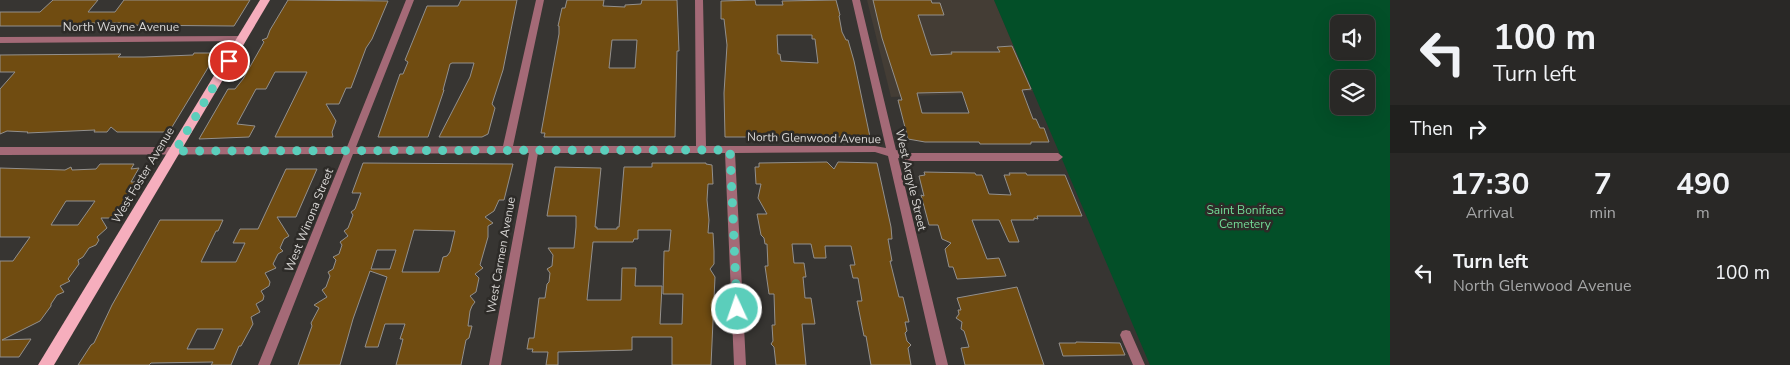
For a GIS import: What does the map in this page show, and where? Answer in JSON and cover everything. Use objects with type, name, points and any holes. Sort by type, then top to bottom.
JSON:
[{"type":"main road","name":"West Foster Avenue","points":[[46,365],[266,0]]},
{"type":"street","name":"West Winona Street","points":[[264,365],[410,0]]},
{"type":"street","points":[[507,150],[540,0]]},
{"type":"street","points":[[699,0],[701,150]]},
{"type":"street","name":"West Argyle Street","points":[[856,0],[942,365]]},
{"type":"street","name":"North Wayne Avenue","points":[[0,40],[242,39]]},
{"type":"street","name":"North Glenwood Avenue","points":[[0,151],[875,149],[909,157],[1058,156]]},
{"type":"street","name":"West Carmen Avenue","points":[[495,365],[534,150]]},
{"type":"street","points":[[730,150],[740,365]]},
{"type":"street","points":[[1126,335],[1139,365]]},
{"type":"shaded area","points":[[867,0],[994,0],[1033,91],[891,97]]},
{"type":"green space","name":"Saint Boniface Cemetery","points":[[994,0],[1390,0],[1390,365],[1150,365]]},
{"type":"building","points":[[53,0],[98,0],[88,12],[115,12],[124,0],[250,0],[234,26],[91,23],[88,26],[0,26],[0,12],[40,12]]},
{"type":"building","points":[[288,0],[388,1],[372,39],[366,48],[351,88],[346,88],[339,104],[326,104],[336,121],[332,132],[333,137],[275,137],[307,72],[275,72],[266,89],[256,89],[237,124],[255,126],[249,137],[199,139],[228,89],[235,89],[243,79],[264,42],[262,40],[267,38]]},
{"type":"building","points":[[461,0],[517,0],[503,70],[492,104],[495,108],[488,134],[482,137],[439,137],[470,77],[474,63],[452,63],[450,64],[444,90],[428,137],[378,137],[400,74],[403,74],[408,62],[405,60],[427,6],[458,6]]},
{"type":"building","points":[[567,0],[604,0],[603,6],[625,7],[625,5],[641,4],[642,0],[677,0],[679,51],[677,51],[675,137],[544,137],[545,133],[541,133],[559,34],[558,26],[562,8],[565,8]],"holes":[[[612,40],[637,40],[635,68],[609,68]]]},
{"type":"building","points":[[755,0],[756,5],[783,5],[782,1],[836,0],[842,32],[846,40],[848,40],[854,61],[870,137],[725,137],[724,93],[727,45],[724,19],[721,19],[721,1]],"holes":[[[777,35],[812,35],[812,39],[815,39],[818,63],[781,61],[780,54],[778,54]]]},
{"type":"building","points":[[873,0],[931,0],[932,3],[940,3],[944,15],[918,15],[931,55],[952,54],[951,52],[1000,52],[997,47],[1012,46],[1031,89],[1022,90],[1033,119],[1036,119],[1040,128],[1044,128],[1049,142],[980,144],[979,142],[925,142],[908,139],[898,100],[902,100],[882,38]],"holes":[[[962,92],[969,113],[922,113],[917,93]]]},
{"type":"building","points":[[194,53],[217,53],[169,132],[117,132],[111,127],[107,132],[94,132],[95,130],[27,133],[7,131],[0,134],[0,89],[15,72],[0,72],[0,55],[121,54],[118,57],[144,57],[193,55]]},
{"type":"building","points":[[827,162],[834,169],[838,162],[877,163],[891,227],[892,239],[888,239],[892,261],[890,261],[899,297],[903,297],[909,322],[905,322],[907,331],[905,333],[907,341],[911,345],[908,348],[911,365],[871,365],[857,301],[862,301],[858,278],[853,278],[850,265],[855,265],[851,246],[825,246],[826,258],[814,258],[811,244],[792,244],[794,263],[804,263],[806,277],[803,277],[805,298],[811,298],[815,324],[802,324],[806,365],[776,365],[774,347],[771,344],[773,341],[772,325],[775,325],[774,294],[769,294],[765,266],[768,266],[767,244],[765,244],[764,238],[761,235],[757,214],[767,214],[758,198],[761,184],[756,184],[755,167],[759,167],[759,163]]},
{"type":"building","points":[[363,163],[513,164],[504,200],[499,200],[494,211],[485,217],[493,223],[488,226],[488,237],[480,265],[483,268],[475,274],[479,278],[476,292],[470,296],[475,302],[470,311],[468,326],[472,326],[469,338],[466,340],[461,365],[396,365],[403,339],[400,339],[405,324],[385,324],[378,347],[365,347],[387,277],[370,271],[353,319],[340,365],[298,365],[312,326],[311,323],[319,308],[314,305],[327,297],[322,290],[326,287],[330,276],[328,272],[333,269],[336,260],[333,257],[339,254],[342,245],[340,242],[348,236],[344,231],[348,228],[353,215],[351,212],[355,209],[361,193],[352,193]],"holes":[[[414,230],[455,231],[450,252],[447,256],[443,257],[439,272],[402,272]],[[377,250],[396,250],[390,269],[371,269]]]},
{"type":"building","points":[[652,163],[706,163],[712,165],[713,184],[708,184],[707,200],[708,233],[713,233],[714,251],[714,264],[710,269],[715,277],[711,365],[672,365],[672,337],[632,337],[632,350],[558,352],[558,365],[546,365],[548,352],[532,352],[533,349],[527,349],[529,338],[534,338],[539,298],[545,298],[549,282],[550,273],[547,269],[552,266],[553,255],[548,248],[574,248],[576,227],[576,216],[547,216],[555,167],[601,168],[595,227],[597,229],[617,229],[619,227],[624,167],[652,167]],"holes":[[[638,230],[671,230],[669,251],[664,251],[663,294],[683,294],[682,324],[660,324],[662,286],[635,286],[636,268],[622,268],[621,300],[587,300],[593,242],[633,242],[634,239],[638,239]]]},
{"type":"building","points":[[100,164],[134,164],[131,169],[139,168],[131,182],[137,182],[113,218],[101,218],[107,228],[97,237],[99,240],[96,245],[89,248],[83,257],[78,260],[79,264],[68,279],[70,281],[60,286],[64,292],[57,295],[40,321],[2,340],[31,339],[19,357],[0,357],[0,261],[13,261],[30,237],[0,237],[0,168],[65,170],[71,167],[72,170],[96,169]],"holes":[[[66,201],[95,201],[78,225],[51,225]]]},
{"type":"building","points":[[286,169],[317,169],[296,217],[277,217],[289,236],[284,239],[280,248],[283,251],[278,254],[273,264],[276,268],[265,273],[270,282],[269,286],[261,291],[264,296],[263,300],[256,304],[260,312],[251,317],[253,324],[241,346],[239,346],[231,365],[211,365],[213,362],[151,363],[149,365],[78,365],[94,343],[112,305],[160,220],[223,220],[201,262],[236,262],[245,243],[233,243],[240,229],[258,229]],"holes":[[[197,329],[223,329],[214,349],[187,349]]]},
{"type":"building","points":[[924,172],[975,173],[976,175],[982,175],[989,194],[1011,195],[1004,175],[1010,175],[1009,173],[1065,175],[1082,216],[1037,216],[1038,219],[1034,218],[1034,220],[1011,220],[1019,242],[1009,242],[999,220],[972,220],[987,259],[999,258],[1006,276],[957,279],[953,267],[949,267],[945,249],[951,243],[942,239],[938,225],[929,225],[921,195],[924,196],[919,176],[925,175]]},
{"type":"building","points":[[1017,287],[1044,365],[965,365],[961,348],[969,347],[964,331],[961,329],[962,322],[956,318],[959,314],[958,310],[961,310],[957,298]]},
{"type":"building","points":[[1059,343],[1120,343],[1125,355],[1063,356]]},
{"type":"route","points":[[229,61],[175,151],[730,150],[737,309]]}]
